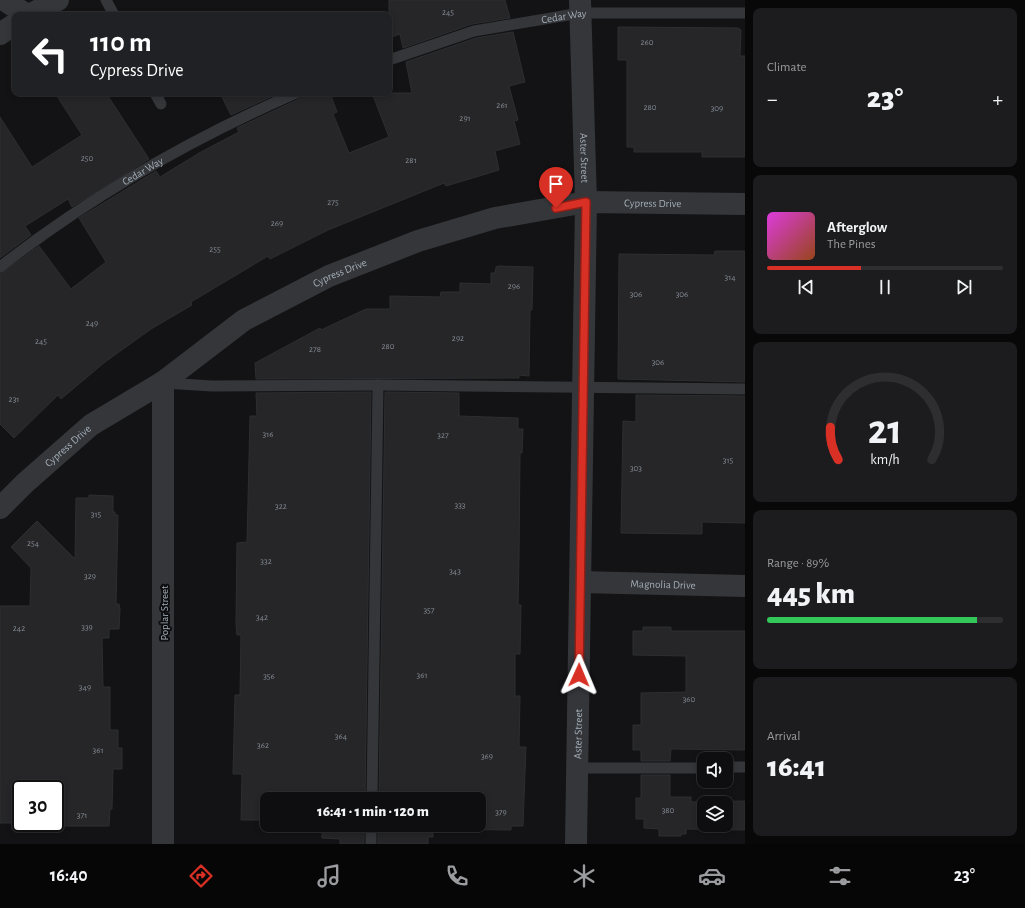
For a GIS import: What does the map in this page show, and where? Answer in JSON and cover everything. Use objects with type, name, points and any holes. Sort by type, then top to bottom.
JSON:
[{"type":"street","points":[[4,0],[23,12]]},
{"type":"street","points":[[34,12],[58,0]]},
{"type":"street","name":"Aster Street","points":[[576,844],[586,202],[580,6]]},
{"type":"street","points":[[0,34],[12,26]]},
{"type":"street","name":"Cypress Drive","points":[[0,508],[25,483],[91,425],[163,382],[244,320],[329,276],[418,241],[495,218],[586,202],[745,204]]},
{"type":"street","name":"Poplar Street","points":[[163,382],[163,844]]},
{"type":"street","name":"Magnolia Drive","points":[[580,582],[745,586]]},
{"type":"lane","points":[[106,0],[112,12]]},
{"type":"lane","name":"Cedar Way","points":[[392,59],[474,31],[580,6],[745,13]]},
{"type":"lane","points":[[157,96],[161,104]]},
{"type":"lane","name":"Cedar Way","points":[[0,267],[46,231],[156,161],[249,113],[289,96]]},
{"type":"lane","points":[[163,382],[212,386],[378,385],[745,388]]},
{"type":"lane","points":[[372,792],[378,385]]},
{"type":"lane","points":[[733,767],[745,767]]},
{"type":"lane","points":[[577,768],[697,768]]},
{"type":"lane","points":[[371,832],[371,844]]},
{"type":"building","points":[[389,0],[505,0],[510,18],[472,24],[403,48],[400,34],[392,37],[392,12],[389,12]]},
{"type":"building","points":[[618,27],[738,28],[741,30],[740,56],[745,56],[745,157],[702,157],[702,152],[634,152],[634,147],[627,147],[627,60],[618,60]]},
{"type":"building","points":[[513,32],[525,82],[509,86],[518,120],[514,121],[520,144],[495,151],[499,170],[446,186],[444,183],[328,230],[270,259],[268,256],[191,302],[192,305],[151,329],[105,362],[61,399],[58,395],[14,438],[0,424],[0,274],[39,246],[71,289],[106,262],[79,218],[156,171],[160,177],[201,152],[239,132],[237,128],[299,99],[301,96],[331,96],[337,112],[333,114],[349,153],[389,137],[373,96],[392,96],[392,93],[412,93],[406,62],[476,38]]},
{"type":"building","points":[[57,96],[108,96],[149,159],[72,207],[68,199],[25,226],[31,235],[0,258],[0,117],[32,167],[82,135]]},
{"type":"building","points":[[222,96],[272,96],[231,115]]},
{"type":"building","points":[[715,251],[745,251],[745,382],[618,379],[619,254],[714,255]]},
{"type":"building","points":[[496,267],[533,267],[532,310],[530,310],[529,376],[519,375],[519,378],[256,379],[255,363],[320,328],[321,330],[366,309],[390,309],[390,296],[440,297],[441,292],[460,292],[460,283],[491,284],[491,273],[495,273]]},
{"type":"building","points":[[371,392],[365,792],[260,792],[260,820],[241,820],[242,774],[233,774],[235,695],[240,695],[241,635],[237,635],[236,623],[237,543],[247,542],[250,416],[257,416],[256,393]]},
{"type":"building","points":[[385,392],[459,393],[459,416],[518,418],[518,429],[523,429],[522,453],[520,453],[518,605],[521,605],[520,654],[515,654],[515,696],[520,696],[519,747],[526,747],[523,826],[511,826],[511,830],[486,830],[486,792],[379,792]]},
{"type":"building","points":[[636,395],[745,396],[745,523],[702,522],[702,534],[621,533],[623,421],[636,422]]},
{"type":"building","points":[[89,495],[113,496],[113,512],[115,512],[115,515],[118,515],[116,604],[119,604],[120,609],[119,629],[109,629],[109,638],[102,638],[103,687],[110,687],[110,730],[118,730],[118,748],[122,748],[122,769],[113,769],[112,809],[110,809],[109,826],[64,826],[64,780],[12,780],[12,823],[0,823],[0,606],[30,606],[31,568],[11,547],[37,521],[75,559],[76,498],[89,498]]},
{"type":"building","points":[[643,627],[671,627],[671,631],[745,631],[745,750],[671,749],[670,761],[641,761],[641,750],[633,750],[633,725],[641,725],[641,693],[686,692],[686,656],[633,655],[633,631],[643,631]]},
{"type":"building","points":[[641,775],[670,775],[670,797],[691,797],[691,802],[697,802],[697,829],[686,829],[686,834],[681,834],[681,836],[659,836],[659,829],[644,828],[644,819],[636,819],[636,798],[641,798]]},
{"type":"building","points":[[733,801],[745,801],[745,830],[733,830]]},
{"type":"building","points":[[322,832],[364,832],[364,844],[340,844],[340,839],[322,838]]},
{"type":"building","points":[[378,832],[433,832],[433,837],[428,837],[428,844],[378,844]]},
{"type":"route","points":[[556,208],[586,202],[579,675]]}]
